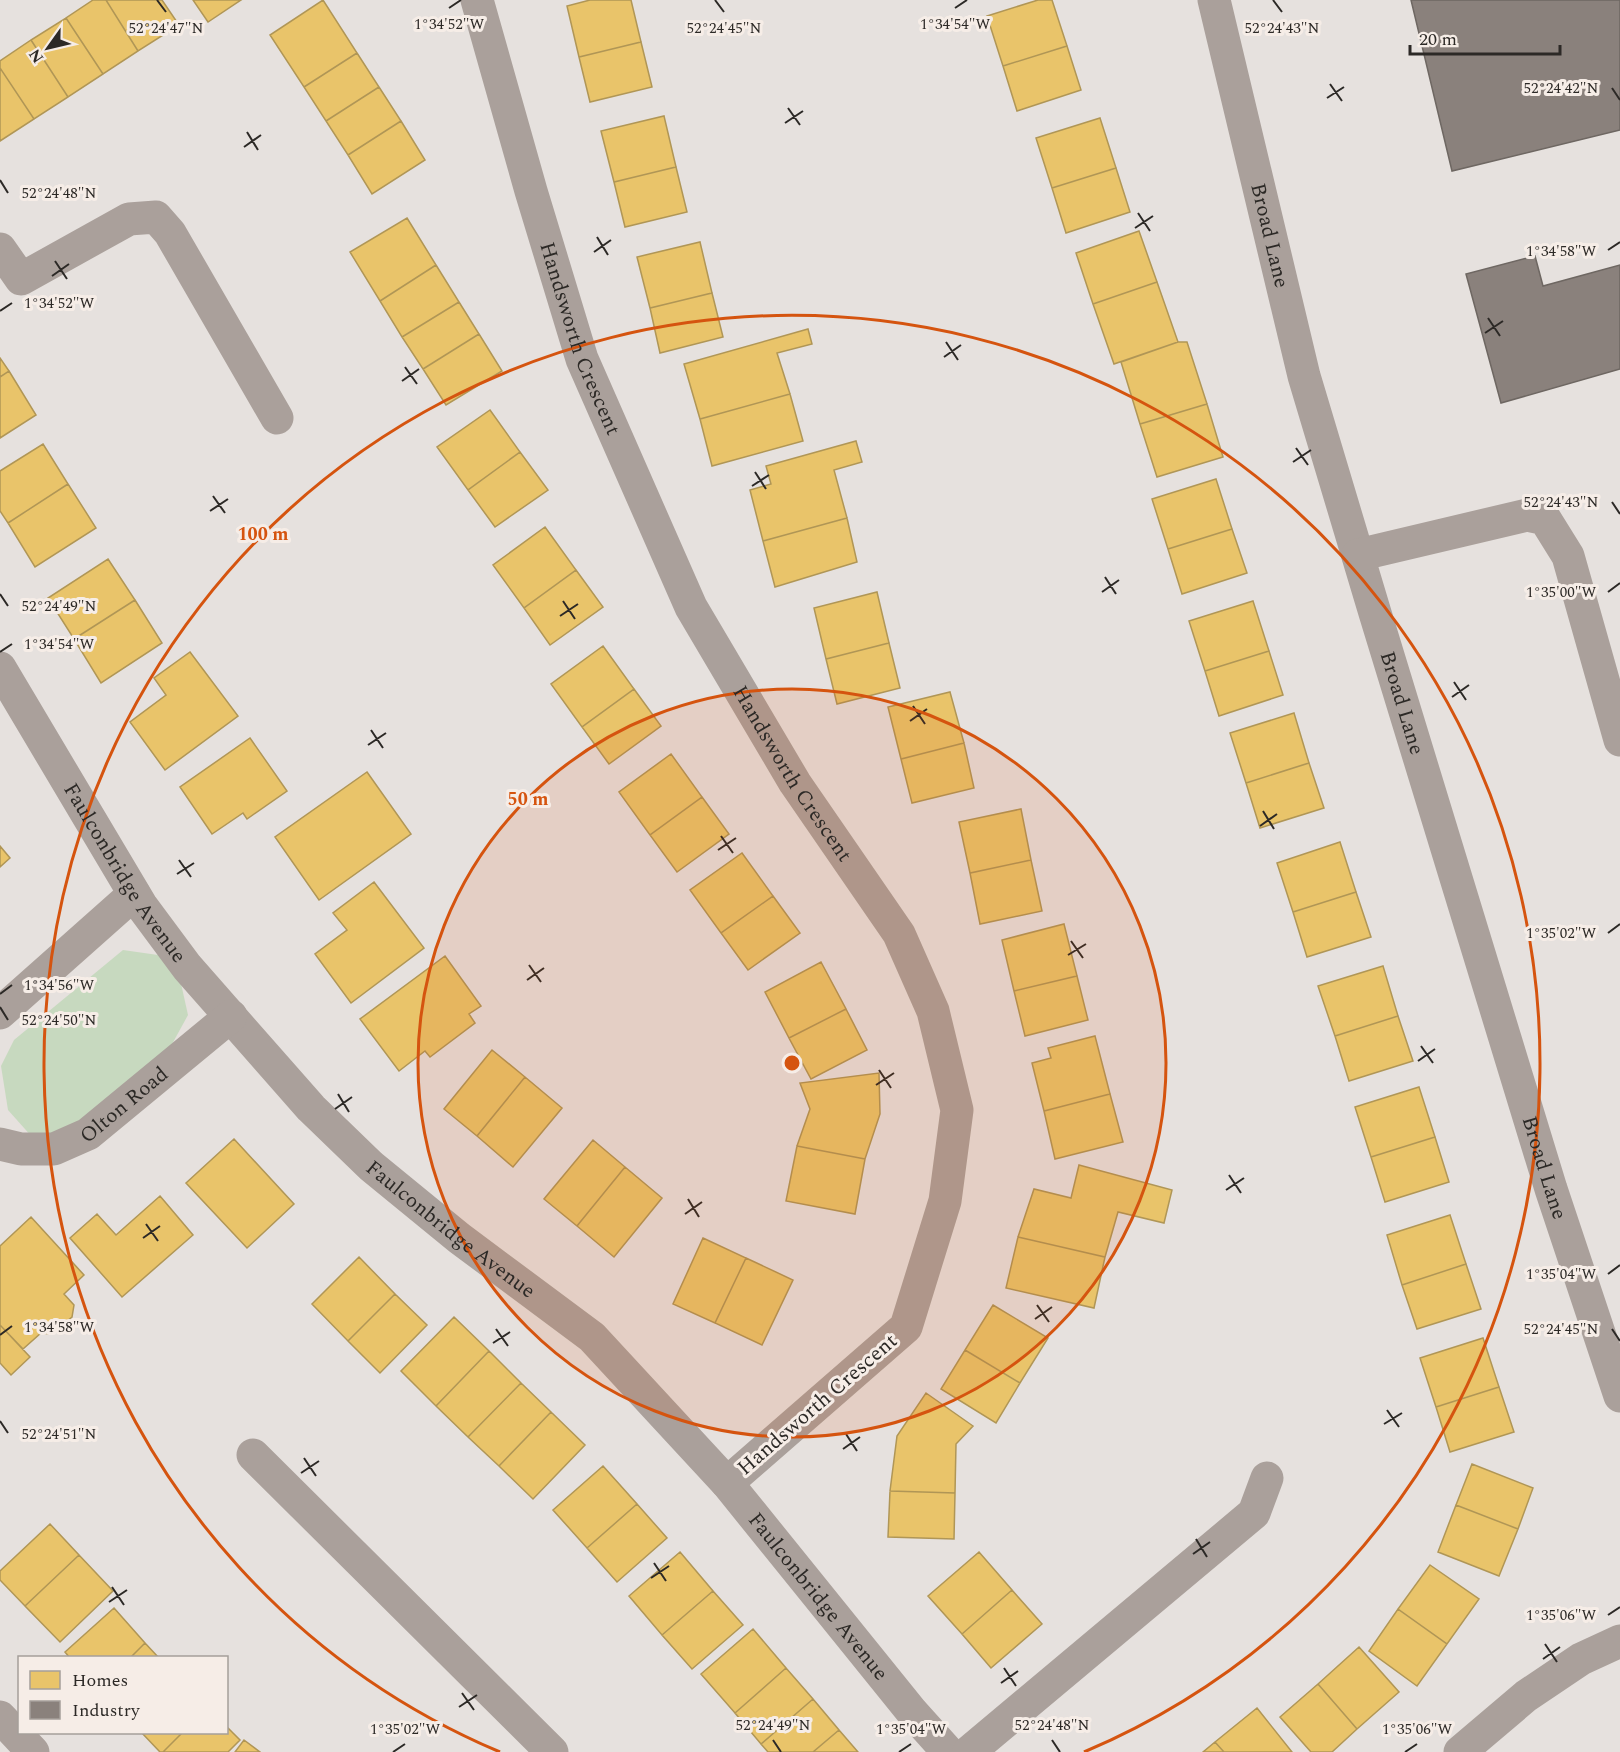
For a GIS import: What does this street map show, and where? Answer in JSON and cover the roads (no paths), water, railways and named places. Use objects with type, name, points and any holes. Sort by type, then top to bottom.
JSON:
[{"type":"street","name":"Handsworth Crescent","points":[[477,0],[582,359],[691,607],[795,783],[899,934],[933,1011],[957,1110],[945,1201],[906,1327],[727,1483]]},
{"type":"street","name":"Broad Lane","points":[[1214,0],[1304,376],[1551,1189],[1620,1396]]},
{"type":"street","points":[[0,249],[21,279],[129,219],[156,217],[170,233],[277,418]]},
{"type":"street","points":[[1358,555],[1527,515],[1545,519],[1568,556],[1620,740]]},
{"type":"street","name":"Faulconbridge Avenue","points":[[0,668],[134,894],[187,967],[311,1108],[371,1166],[459,1238],[592,1337],[727,1483],[912,1712],[948,1752]]},
{"type":"street","points":[[0,1013],[134,894]]},
{"type":"street","name":"Olton Road","points":[[0,1144],[21,1149],[54,1149],[88,1134],[231,1016]]},
{"type":"street","points":[[253,1455],[552,1752]]},
{"type":"street","points":[[969,1752],[1254,1513],[1267,1478]]},
{"type":"street","points":[[1460,1752],[1526,1696],[1581,1659],[1620,1641]]},
{"type":"street","points":[[0,1717],[33,1752]]}]
